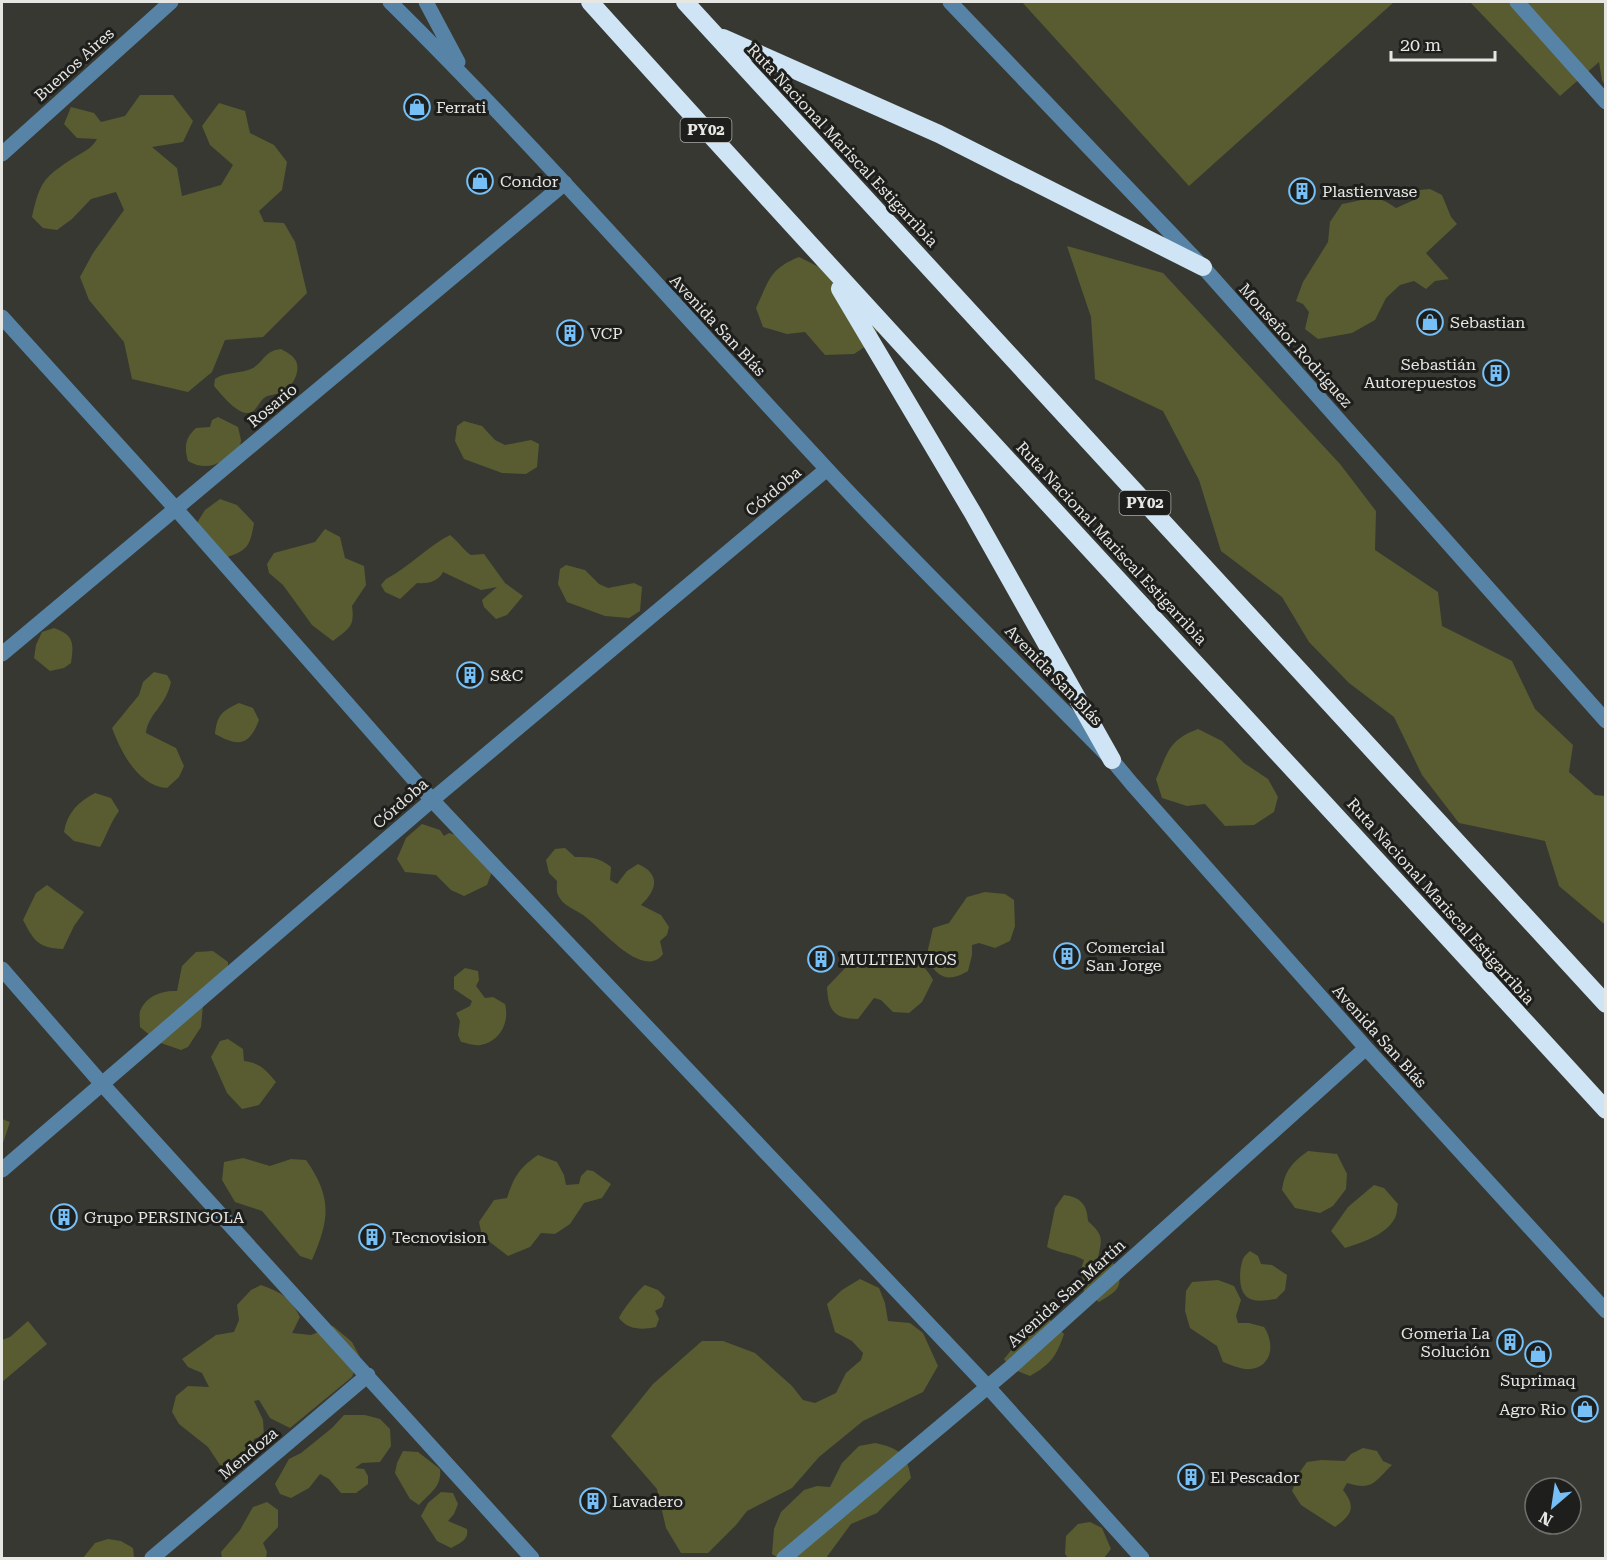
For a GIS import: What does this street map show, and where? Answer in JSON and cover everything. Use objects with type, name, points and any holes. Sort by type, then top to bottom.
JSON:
[{"type":"highway","name":"Ruta Nacional Mariscal Estigarribia","points":[[590,2],[822,260],[1277,750],[1605,1110]]},
{"type":"highway","name":"Ruta Nacional Mariscal Estigarribia","points":[[685,2],[1605,1004]]},
{"type":"highway","points":[[715,34],[939,134],[1203,267]]},
{"type":"highway","points":[[822,260],[974,515],[1112,760]]},
{"type":"street","name":"Buenos Aires","points":[[2,154],[171,2]]},
{"type":"street","name":"Avenida San Blás","points":[[390,2],[465,76],[827,469],[1112,760],[1366,1048],[1605,1311]]},
{"type":"street","name":"Avenida San Blás","points":[[426,2],[465,76]]},
{"type":"street","points":[[1517,2],[1605,102]]},
{"type":"street","name":"Monseñor Rodríguez","points":[[960,5],[1203,267],[1605,721]]},
{"type":"street","name":"Rosario","points":[[2,654],[565,183]]},
{"type":"street","points":[[2,317],[176,509],[432,800],[988,1387],[1142,1558]]},
{"type":"street","name":"Córdoba","points":[[2,1170],[432,800],[827,469]]},
{"type":"street","points":[[2,969],[102,1084],[532,1558]]},
{"type":"street","name":"Avenida San Martín","points":[[784,1558],[988,1387],[1366,1048]]},
{"type":"street","name":"Mendoza","points":[[152,1558],[368,1375]]},
{"type":"green space","points":[[1022,2],[1394,2],[1189,186]]},
{"type":"green space","points":[[1470,2],[1605,2],[1605,85],[1599,62],[1560,96]]},
{"type":"green space","points":[[140,95],[173,95],[193,121],[183,142],[152,147],[177,168],[182,196],[221,185],[233,165],[210,145],[202,126],[219,103],[245,111],[250,133],[274,145],[287,162],[282,190],[259,211],[264,222],[284,223],[295,242],[307,293],[263,337],[225,340],[212,372],[188,392],[132,379],[124,342],[89,300],[80,277],[93,253],[124,210],[116,192],[91,199],[72,219],[57,230],[43,228],[32,217],[41,187],[50,175],[90,148],[97,139],[77,138],[64,124],[71,107],[94,113],[101,122],[125,116]]},
{"type":"green space","points":[[1430,189],[1442,195],[1451,217],[1457,224],[1426,253],[1449,279],[1435,281],[1426,289],[1414,281],[1400,285],[1386,298],[1375,320],[1352,333],[1318,339],[1305,329],[1309,312],[1303,304],[1296,301],[1303,282],[1328,242],[1330,222],[1342,204],[1375,198],[1396,208],[1414,200],[1419,190]]},
{"type":"green space","points":[[1067,246],[1163,273],[1340,464],[1376,511],[1375,550],[1438,592],[1442,626],[1512,661],[1535,709],[1573,745],[1569,772],[1595,795],[1605,796],[1605,924],[1559,886],[1545,841],[1459,823],[1422,775],[1394,717],[1349,683],[1309,642],[1282,597],[1221,551],[1199,480],[1163,411],[1095,379],[1091,317]]},
{"type":"green space","points":[[799,257],[823,269],[878,326],[875,340],[854,354],[825,355],[805,332],[787,334],[763,327],[756,308],[767,283],[781,266]]},
{"type":"green space","points":[[281,349],[296,361],[295,379],[286,390],[264,398],[255,410],[247,413],[238,410],[214,386],[215,379],[253,368],[270,352]]},
{"type":"green space","points":[[218,417],[238,427],[240,447],[222,461],[209,466],[188,461],[186,447],[190,435],[196,428],[210,427],[212,420]]},
{"type":"green space","points":[[464,421],[482,426],[495,440],[505,445],[531,440],[539,444],[537,467],[526,474],[502,473],[464,459],[455,441],[457,426]]},
{"type":"green space","points":[[220,499],[237,505],[254,523],[251,538],[246,547],[224,558],[195,526],[205,510]]},
{"type":"green space","points":[[325,529],[340,537],[345,558],[364,566],[366,585],[352,606],[352,623],[333,641],[312,625],[283,585],[269,573],[267,564],[274,553],[315,542]]},
{"type":"green space","points":[[450,535],[471,555],[484,554],[505,583],[523,596],[507,615],[496,619],[484,607],[482,600],[497,587],[481,590],[443,572],[432,582],[417,583],[400,599],[385,592],[381,585],[386,579]]},
{"type":"green space","points":[[566,565],[585,570],[599,584],[608,588],[634,583],[642,587],[640,611],[629,618],[605,616],[567,602],[558,584],[560,569]]},
{"type":"green space","points":[[54,628],[69,637],[72,656],[71,663],[64,668],[50,671],[34,658],[36,645],[42,632]]},
{"type":"green space","points":[[154,672],[167,675],[171,682],[169,690],[147,726],[146,733],[176,748],[184,766],[179,777],[167,788],[147,781],[139,774],[120,747],[112,728],[139,695],[143,682]]},
{"type":"green space","points":[[239,703],[253,708],[259,720],[251,735],[242,742],[237,742],[215,734],[221,714]]},
{"type":"green space","points":[[1198,729],[1222,741],[1244,763],[1268,779],[1278,797],[1274,812],[1254,825],[1225,826],[1205,804],[1187,806],[1162,798],[1156,779],[1170,748],[1180,738]]},
{"type":"green space","points":[[95,793],[111,798],[119,811],[100,847],[74,841],[64,832],[74,809]]},
{"type":"green space","points":[[422,824],[440,830],[444,836],[449,833],[463,837],[496,861],[487,885],[464,896],[451,890],[436,875],[405,872],[397,859],[406,838]]},
{"type":"green space","points":[[565,848],[575,857],[594,858],[607,864],[611,867],[610,880],[617,884],[627,871],[638,864],[650,873],[653,877],[653,888],[651,894],[641,905],[661,915],[669,927],[667,935],[660,941],[663,954],[655,960],[645,961],[635,957],[624,951],[583,915],[564,903],[558,895],[557,881],[549,873],[546,860],[555,849]]},
{"type":"green space","points":[[47,885],[84,912],[63,949],[42,945],[30,933],[23,920],[36,893]]},
{"type":"green space","points":[[985,892],[1005,894],[1014,900],[1015,926],[1010,941],[995,948],[979,943],[972,945],[968,971],[955,977],[944,977],[926,958],[933,928],[949,923],[967,897]]},
{"type":"green space","points":[[213,951],[228,962],[227,980],[203,1005],[201,1027],[188,1047],[181,1050],[158,1042],[140,1027],[140,1011],[146,1001],[155,995],[177,991],[182,966],[196,952]]},
{"type":"green space","points":[[894,954],[917,962],[930,974],[933,980],[922,1002],[909,1013],[893,1012],[881,1000],[874,998],[858,1019],[843,1017],[834,1012],[829,1002],[827,987],[849,964],[865,968]]},
{"type":"green space","points":[[465,968],[478,971],[479,980],[476,986],[485,998],[493,997],[505,1004],[506,1018],[502,1030],[493,1040],[480,1045],[461,1042],[458,1035],[460,1021],[456,1013],[470,1006],[472,1001],[454,989],[454,977]]},
{"type":"green space","points":[[228,1039],[243,1049],[244,1061],[262,1068],[276,1082],[259,1105],[242,1109],[227,1093],[211,1057],[220,1041]]},
{"type":"green space","points":[[2,1119],[10,1122],[2,1146]]},
{"type":"green space","points":[[1308,1151],[1337,1154],[1347,1174],[1346,1189],[1333,1206],[1320,1213],[1295,1208],[1282,1190],[1290,1168]]},
{"type":"green space","points":[[538,1155],[557,1162],[566,1185],[579,1184],[581,1176],[587,1170],[593,1171],[611,1184],[602,1198],[584,1203],[570,1224],[555,1234],[541,1233],[530,1247],[508,1256],[482,1236],[479,1222],[494,1200],[507,1198],[518,1174]]},
{"type":"green space","points":[[243,1158],[270,1166],[291,1159],[306,1160],[320,1185],[326,1208],[322,1232],[312,1260],[300,1256],[262,1211],[235,1202],[222,1180],[224,1162]]},
{"type":"green space","points":[[1374,1185],[1384,1188],[1398,1204],[1395,1218],[1379,1234],[1345,1248],[1331,1231],[1348,1207]]},
{"type":"green space","points":[[1064,1195],[1082,1202],[1088,1221],[1099,1234],[1098,1258],[1116,1265],[1118,1288],[1099,1302],[1084,1292],[1081,1269],[1084,1260],[1047,1247],[1055,1208]]},
{"type":"green space","points":[[1250,1251],[1258,1256],[1261,1264],[1272,1265],[1287,1275],[1285,1290],[1276,1299],[1253,1300],[1244,1294],[1240,1279],[1241,1268],[1243,1258]]},
{"type":"green space","points":[[860,1279],[879,1288],[885,1303],[888,1321],[910,1323],[923,1333],[938,1366],[923,1392],[863,1421],[819,1457],[792,1488],[747,1511],[708,1553],[681,1553],[666,1528],[657,1489],[611,1436],[653,1384],[702,1341],[723,1341],[755,1353],[792,1386],[803,1400],[815,1403],[836,1393],[846,1373],[861,1360],[863,1353],[852,1341],[835,1332],[827,1304],[842,1290]]},
{"type":"green space","points":[[1218,1280],[1234,1286],[1241,1300],[1236,1316],[1238,1323],[1264,1327],[1267,1333],[1270,1352],[1268,1358],[1259,1367],[1244,1369],[1223,1362],[1217,1346],[1190,1328],[1185,1311],[1186,1291],[1192,1282]]},
{"type":"green space","points":[[261,1285],[285,1296],[293,1305],[300,1317],[292,1333],[311,1335],[333,1326],[352,1342],[360,1357],[352,1377],[290,1428],[270,1418],[259,1400],[254,1401],[263,1420],[264,1435],[254,1439],[251,1451],[236,1468],[220,1465],[208,1447],[179,1424],[172,1412],[176,1396],[188,1386],[209,1387],[202,1373],[188,1367],[182,1359],[216,1335],[234,1332],[239,1320],[237,1305],[251,1290]]},
{"type":"green space","points":[[645,1285],[658,1290],[665,1297],[662,1307],[655,1311],[659,1319],[656,1327],[641,1329],[631,1327],[619,1318],[630,1301]]},
{"type":"green space","points":[[1038,1319],[1049,1319],[1064,1334],[1052,1359],[1030,1376],[1010,1368],[1004,1359]]},
{"type":"green space","points":[[28,1321],[47,1344],[2,1382],[2,1340],[10,1337]]},
{"type":"green space","points":[[344,1415],[365,1415],[380,1419],[390,1429],[391,1446],[380,1462],[362,1463],[355,1468],[364,1469],[368,1476],[368,1484],[356,1493],[341,1493],[329,1479],[320,1474],[309,1488],[291,1498],[280,1494],[275,1484],[289,1459],[301,1453]]},
{"type":"green space","points":[[875,1443],[890,1447],[900,1453],[907,1463],[911,1478],[877,1513],[851,1524],[826,1558],[778,1558],[772,1554],[774,1529],[781,1512],[804,1490],[817,1486],[830,1487],[842,1463],[859,1446]]},
{"type":"green space","points":[[1363,1448],[1377,1451],[1383,1461],[1392,1465],[1377,1480],[1368,1485],[1347,1483],[1343,1490],[1351,1506],[1345,1519],[1335,1527],[1301,1505],[1292,1491],[1299,1473],[1307,1462],[1345,1461],[1351,1454]]},
{"type":"green space","points":[[403,1451],[418,1452],[440,1469],[437,1485],[419,1505],[410,1499],[395,1473]]},
{"type":"green space","points":[[441,1492],[453,1493],[458,1504],[448,1521],[467,1529],[465,1539],[451,1548],[437,1541],[421,1516],[428,1503]]},
{"type":"green space","points":[[267,1502],[278,1510],[278,1527],[263,1543],[267,1552],[266,1558],[222,1558],[221,1552],[240,1530],[253,1507]]},
{"type":"green space","points":[[1090,1522],[1102,1528],[1111,1549],[1104,1558],[1068,1558],[1065,1554],[1066,1536],[1078,1524]]},
{"type":"green space","points":[[108,1539],[121,1541],[133,1548],[134,1558],[83,1558],[95,1543]]},
{"type":"place","name":"Ferrati","points":[[417,107]]},
{"type":"place","name":"Condor","points":[[480,181]]},
{"type":"place","name":"Plastienvase","points":[[1302,191]]},
{"type":"place","name":"Sebastian","points":[[1430,322]]},
{"type":"place","name":"VCP","points":[[570,333]]},
{"type":"place","name":"Sebastián Autorepuestos","points":[[1496,373]]},
{"type":"place","name":"S&C","points":[[470,675]]},
{"type":"place","name":"Comercial San Jorge","points":[[1067,956]]},
{"type":"place","name":"MULTIENVIOS","points":[[821,959]]},
{"type":"place","name":"Grupo PERSINGOLA","points":[[64,1217]]},
{"type":"place","name":"Tecnovision","points":[[372,1237]]},
{"type":"place","name":"Gomeria La Solución","points":[[1510,1342]]},
{"type":"place","name":"Suprimaq","points":[[1538,1354]]},
{"type":"place","name":"Agro Rio","points":[[1585,1409]]},
{"type":"place","name":"El Pescador","points":[[1191,1477]]},
{"type":"place","name":"Lavadero","points":[[593,1501]]}]
